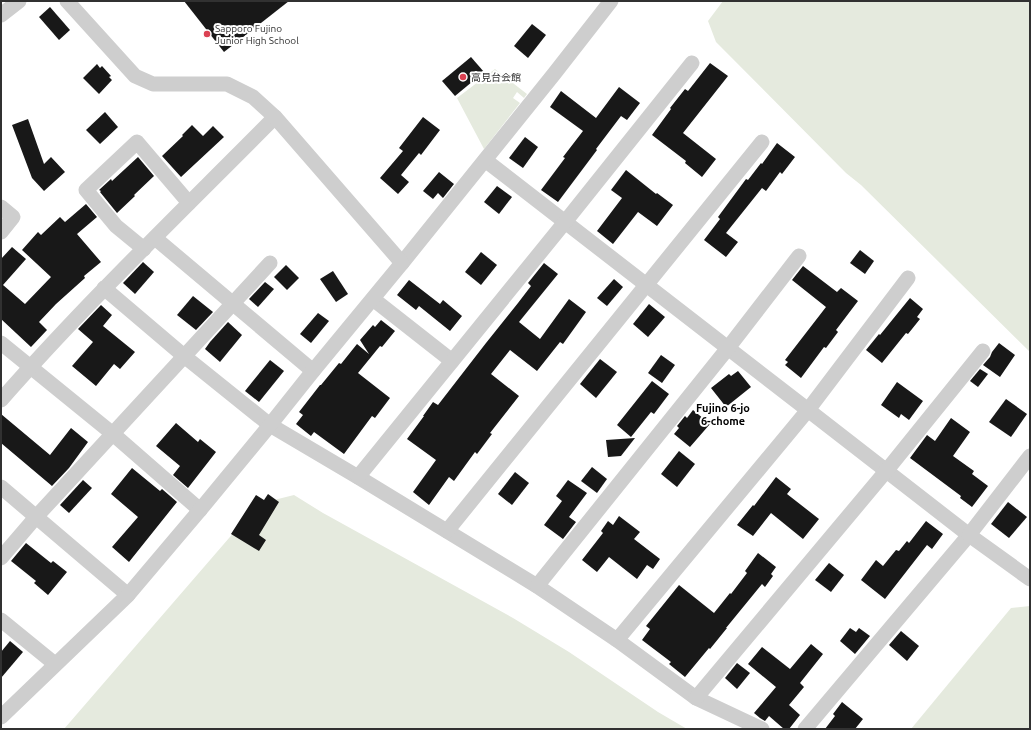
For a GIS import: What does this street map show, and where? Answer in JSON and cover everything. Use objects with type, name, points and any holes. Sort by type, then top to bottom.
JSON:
[{"type":"street","points":[[1,15],[19,1]]},
{"type":"street","points":[[67,1],[135,76],[153,84],[227,84],[253,97],[275,117],[402,263]]},
{"type":"street","points":[[1,717],[128,595],[200,510],[373,299],[611,1]]},
{"type":"street","points":[[358,477],[566,222],[692,63]]},
{"type":"street","points":[[1,400],[104,288],[275,117]]},
{"type":"street","points":[[144,249],[116,226],[86,190],[137,142],[189,203]]},
{"type":"street","points":[[447,531],[647,286],[762,142]]},
{"type":"street","points":[[485,160],[969,535],[1030,579]]},
{"type":"street","points":[[1,207],[13,217],[1,232]]},
{"type":"street","points":[[155,238],[313,371]]},
{"type":"street","points":[[537,586],[728,348],[799,256]]},
{"type":"street","points":[[1,558],[36,517],[270,263]]},
{"type":"street","points":[[617,640],[808,410],[908,278]]},
{"type":"street","points":[[104,288],[184,356],[270,425],[537,586],[617,640],[696,698],[762,729]]},
{"type":"street","points":[[373,299],[452,361]]},
{"type":"street","points":[[1,343],[113,434],[200,510]]},
{"type":"street","points":[[696,698],[887,470],[983,351]]},
{"type":"street","points":[[805,729],[969,535],[1030,456]]},
{"type":"street","points":[[1,487],[128,595]]},
{"type":"street","points":[[1,620],[55,664]]},
{"type":"shaded area","points":[[723,1],[1030,1],[1030,352],[861,185],[846,173],[716,42],[708,21]]},
{"type":"shaded area","points":[[495,69],[527,94],[524,98],[517,92],[513,98],[520,103],[484,149],[457,98]]},
{"type":"shaded area","points":[[294,495],[323,513],[513,618],[569,652],[658,712],[687,729],[64,729],[242,523],[270,501]]},
{"type":"shaded area","points":[[1030,606],[1030,729],[911,729],[1011,608]]},
{"type":"building","points":[[184,1],[289,1],[224,52]]},
{"type":"building","points":[[50,7],[70,30],[59,40],[39,17]]},
{"type":"building","points":[[532,24],[546,35],[528,58],[514,46]]},
{"type":"building","name":"高見台会館","points":[[471,57],[484,72],[455,96],[442,81]]},
{"type":"building","points":[[710,63],[728,76],[683,133],[716,159],[702,177],[685,163],[686,161],[652,135],[685,89],[688,91]]},
{"type":"building","points":[[97,64],[100,68],[102,66],[111,76],[109,77],[112,80],[99,94],[83,78]]},
{"type":"building","points":[[619,87],[640,103],[627,120],[621,116],[558,202],[541,190],[565,158],[563,157],[583,131],[550,107],[561,91],[596,118]]},
{"type":"building","points":[[105,112],[118,127],[100,144],[86,130]]},
{"type":"building","points":[[423,117],[440,130],[421,155],[419,153],[401,175],[409,182],[398,194],[380,178],[403,151],[399,148]]},
{"type":"building","points":[[28,119],[44,164],[51,157],[65,172],[44,191],[32,178],[12,125]]},
{"type":"building","points":[[192,125],[203,136],[213,126],[224,137],[181,177],[162,156]]},
{"type":"building","points":[[525,137],[538,147],[523,168],[509,158]]},
{"type":"building","points":[[777,143],[795,157],[782,174],[780,172],[766,191],[762,188],[726,233],[738,242],[726,257],[704,240],[720,219],[718,217],[746,179],[748,180],[761,163],[762,164]]},
{"type":"building","points":[[138,157],[154,176],[117,213],[99,190],[111,179],[112,181]]},
{"type":"building","points":[[626,170],[656,194],[657,193],[673,205],[657,226],[638,212],[613,244],[597,231],[622,198],[611,190]]},
{"type":"building","points":[[439,172],[454,184],[443,198],[438,193],[433,199],[423,191]]},
{"type":"building","points":[[497,186],[512,197],[499,214],[484,202]]},
{"type":"building","points":[[86,204],[97,217],[77,234],[101,262],[84,276],[85,278],[56,304],[39,322],[47,330],[31,347],[1,319],[1,259],[12,247],[26,259],[3,285],[25,304],[51,277],[22,250],[38,232],[41,235],[60,217],[65,222]]},
{"type":"building","points":[[860,250],[874,261],[865,274],[850,263]]},
{"type":"building","points":[[481,252],[497,265],[481,285],[465,272]]},
{"type":"building","points":[[143,262],[154,272],[135,294],[123,283]]},
{"type":"building","points":[[544,263],[558,274],[519,322],[540,339],[569,299],[586,312],[563,344],[560,342],[537,371],[510,350],[491,374],[519,396],[490,433],[492,434],[477,454],[475,452],[454,481],[449,477],[429,505],[413,492],[436,460],[407,439],[433,402],[438,405],[518,303],[531,286],[528,283]]},
{"type":"building","points":[[286,265],[299,278],[287,290],[274,277]]},
{"type":"building","points":[[803,266],[837,292],[841,288],[858,301],[836,330],[838,332],[826,348],[824,347],[801,378],[785,365],[788,362],[785,360],[826,307],[792,280]]},
{"type":"building","points":[[333,271],[348,294],[336,302],[320,279]]},
{"type":"building","points":[[614,279],[623,287],[607,306],[597,298]]},
{"type":"building","points":[[409,280],[440,304],[443,300],[462,316],[450,331],[419,306],[416,310],[397,295]]},
{"type":"building","points":[[265,282],[274,289],[258,307],[249,299]]},
{"type":"building","points":[[193,296],[213,312],[196,330],[177,315]]},
{"type":"building","points":[[910,298],[923,309],[917,317],[920,319],[908,334],[906,333],[882,363],[866,350]]},
{"type":"building","points":[[649,304],[665,317],[648,337],[633,324]]},
{"type":"building","points":[[101,305],[112,315],[103,326],[135,352],[120,369],[114,364],[96,386],[72,366],[93,342],[78,329]]},
{"type":"building","points":[[318,313],[329,321],[311,343],[300,334]]},
{"type":"building","points":[[381,320],[395,331],[382,347],[380,346],[358,373],[390,398],[375,418],[372,416],[344,454],[314,432],[311,436],[296,424],[303,415],[299,412],[320,385],[339,363],[341,364],[357,344],[369,354],[360,340],[373,325],[375,327]]},
{"type":"building","points":[[228,322],[242,335],[220,362],[205,349]]},
{"type":"building","points":[[999,343],[1015,355],[1000,377],[983,365]]},
{"type":"building","points":[[661,355],[675,365],[662,383],[648,373]]},
{"type":"building","points":[[600,359],[617,372],[596,398],[580,384]]},
{"type":"building","points":[[270,360],[284,371],[259,402],[245,391]]},
{"type":"building","points":[[980,369],[988,374],[978,387],[970,381]]},
{"type":"building","points":[[738,371],[751,387],[726,407],[711,388],[729,374],[731,376]]},
{"type":"building","points":[[652,381],[669,394],[654,414],[651,412],[631,437],[617,425]]},
{"type":"building","points":[[897,382],[923,401],[909,420],[901,414],[899,418],[881,405]]},
{"type":"building","points":[[1006,399],[1027,414],[1011,437],[989,422]]},
{"type":"building","points":[[693,410],[710,424],[690,447],[674,434],[679,428],[677,426],[685,416],[687,418]]},
{"type":"building","points":[[1,414],[50,455],[71,428],[88,442],[69,468],[52,486],[1,443]]},
{"type":"building","points":[[951,418],[970,432],[953,456],[974,471],[972,474],[988,486],[972,507],[960,498],[961,496],[910,458],[927,435],[935,441]]},
{"type":"building","points":[[176,423],[198,442],[200,439],[216,452],[188,488],[173,475],[180,466],[156,446]]},
{"type":"building","points":[[635,438],[621,456],[608,457],[606,440]]},
{"type":"building","points":[[679,451],[695,464],[677,487],[661,474]]},
{"type":"building","points":[[592,467],[607,479],[597,493],[581,481]]},
{"type":"building","points":[[132,468],[160,491],[162,489],[177,502],[129,562],[112,547],[138,517],[111,494]]},
{"type":"building","points":[[515,472],[529,483],[512,505],[498,494]]},
{"type":"building","points":[[776,477],[791,489],[787,494],[819,519],[803,539],[771,513],[753,536],[737,525],[753,505],[754,506]]},
{"type":"building","points":[[83,480],[92,488],[69,513],[60,505]]},
{"type":"building","points":[[568,480],[587,493],[569,517],[576,522],[563,539],[544,525],[562,501],[556,496]]},
{"type":"building","points":[[268,494],[279,502],[259,535],[266,540],[259,551],[231,534],[256,495],[264,500]]},
{"type":"building","points":[[1008,502],[1027,517],[1009,538],[991,524]]},
{"type":"building","points":[[619,516],[640,532],[634,539],[660,559],[653,569],[647,565],[637,579],[609,557],[597,572],[582,560],[603,533],[601,531],[608,521],[613,525]]},
{"type":"building","points":[[926,521],[943,534],[932,549],[927,545],[885,599],[861,580],[876,560],[883,566],[896,550],[899,551],[907,541],[909,543]]},
{"type":"building","points":[[26,543],[51,563],[53,561],[67,572],[48,595],[34,583],[36,581],[11,561]]},
{"type":"building","points":[[758,553],[776,567],[771,574],[773,576],[765,587],[762,584],[710,649],[709,648],[685,677],[669,664],[671,662],[642,640],[650,629],[646,626],[679,585],[714,613],[747,573],[745,571]]},
{"type":"building","points":[[829,563],[844,575],[831,592],[815,580]]},
{"type":"building","points":[[850,628],[856,632],[859,628],[870,636],[855,654],[840,641]]},
{"type":"building","points":[[901,631],[919,646],[907,661],[889,645]]},
{"type":"building","points":[[10,641],[23,652],[1,678],[1,652]]},
{"type":"building","points":[[811,644],[823,654],[800,683],[804,687],[789,705],[800,715],[789,729],[784,729],[769,716],[765,721],[760,718],[754,713],[776,687],[748,664],[762,647],[790,669]]},
{"type":"building","points":[[737,663],[750,673],[737,689],[725,678]]},
{"type":"building","points":[[842,702],[863,719],[855,729],[825,729],[835,716],[833,714]]},
{"type":"place","name":"Sapporo Fujino Junior High School","points":[[207,34]]},
{"type":"place","name":"高見台会館","points":[[463,77]]},
{"type":"district","name":"Fujino 6-jo 6-chome","points":[[723,414]]}]
